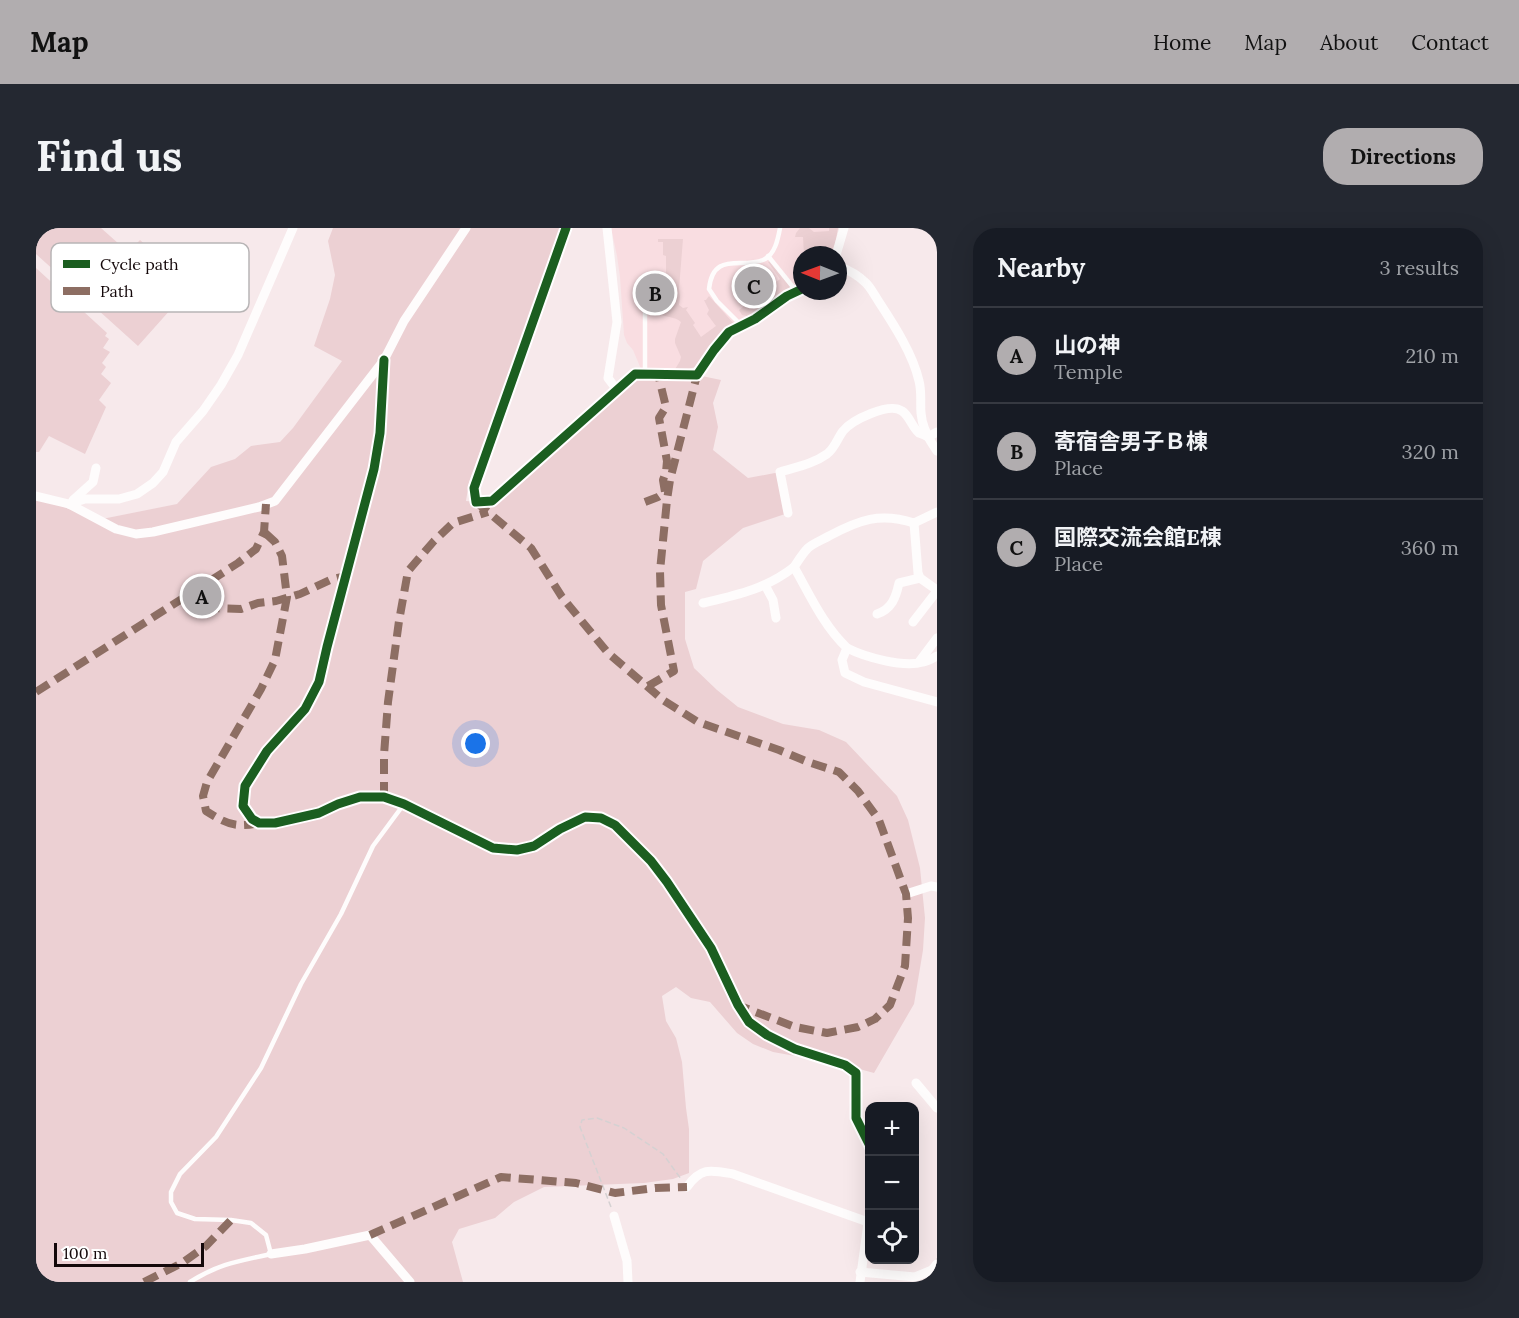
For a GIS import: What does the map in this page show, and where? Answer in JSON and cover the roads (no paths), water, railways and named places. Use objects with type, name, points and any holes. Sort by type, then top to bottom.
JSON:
[{"type":"street","points":[[69,504],[85,499],[119,499],[137,494],[153,483],[163,472],[176,442],[203,411],[238,355],[292,228]]},
{"type":"street","points":[[36,496],[69,504],[116,530],[136,534],[259,507],[275,501],[384,360],[404,321],[466,228]]},
{"type":"street","points":[[566,228],[474,488],[476,502],[492,501],[635,374],[698,375],[718,344],[729,332],[793,294]]},
{"type":"street","points":[[607,228],[617,322],[608,378],[614,386],[620,387]]},
{"type":"street","points":[[839,246],[844,228]]},
{"type":"street","points":[[847,270],[868,285],[891,320],[910,356],[922,392],[921,417],[928,437],[937,451]]},
{"type":"street","points":[[384,360],[380,433],[374,469],[319,682],[305,709],[267,750],[244,786],[243,806],[252,819],[275,823],[319,813],[360,796],[384,796],[494,848],[517,850],[534,846],[560,829],[585,817],[601,818],[615,825],[651,861],[673,891],[711,948],[748,1022],[767,1035],[795,1049],[845,1065],[856,1073],[856,1118],[865,1136]]},
{"type":"street","points":[[788,513],[780,472],[817,460],[825,455],[832,450],[845,429],[864,417],[880,410],[894,408],[903,411],[919,433],[928,437]]},
{"type":"street","points":[[928,437],[937,432]]},
{"type":"street","points":[[69,504],[93,482],[96,468]]},
{"type":"street","points":[[703,603],[765,585],[794,567],[809,547],[864,520],[901,519],[914,523],[937,512]]},
{"type":"street","points":[[913,622],[937,591],[920,578],[914,523]]},
{"type":"street","points":[[794,567],[824,622],[846,648],[867,656],[895,662],[924,662],[937,656]]},
{"type":"street","points":[[877,614],[889,608],[893,603],[899,583],[920,578]]},
{"type":"street","points":[[765,585],[773,600],[776,618]]},
{"type":"street","points":[[919,662],[937,638]]},
{"type":"street","points":[[846,648],[842,660],[845,673],[864,682],[937,702]]},
{"type":"street","points":[[906,894],[931,886],[937,887]]},
{"type":"street","points":[[916,1083],[937,1108]]},
{"type":"street","points":[[687,1187],[694,1177],[711,1170],[733,1174],[865,1221]]},
{"type":"street","points":[[614,1216],[627,1261],[628,1282]]},
{"type":"street","points":[[271,1254],[370,1235],[410,1282]]},
{"type":"street","points":[[860,1282],[865,1243]]},
{"type":"street","points":[[861,1272],[915,1277],[932,1270],[937,1264]]},
{"type":"lane","points":[[741,325],[717,301],[709,289],[710,277],[720,267],[734,262],[764,260],[772,253],[780,228]]},
{"type":"lane","points":[[768,256],[793,283]]},
{"type":"lane","points":[[645,282],[645,374]]},
{"type":"lane","points":[[190,1282],[205,1272],[226,1264],[271,1254],[266,1235],[251,1223],[231,1220],[195,1220],[177,1213],[171,1202],[171,1192],[180,1174],[216,1137],[261,1068],[301,984],[341,914],[373,846],[404,804]]},
{"type":"place","name":"国際交流会館E棟","points":[[754,286]]},
{"type":"place","name":"寄宿舎男子Ｂ棟","points":[[655,293]]},
{"type":"place","name":"山の神","points":[[202,596]]}]
